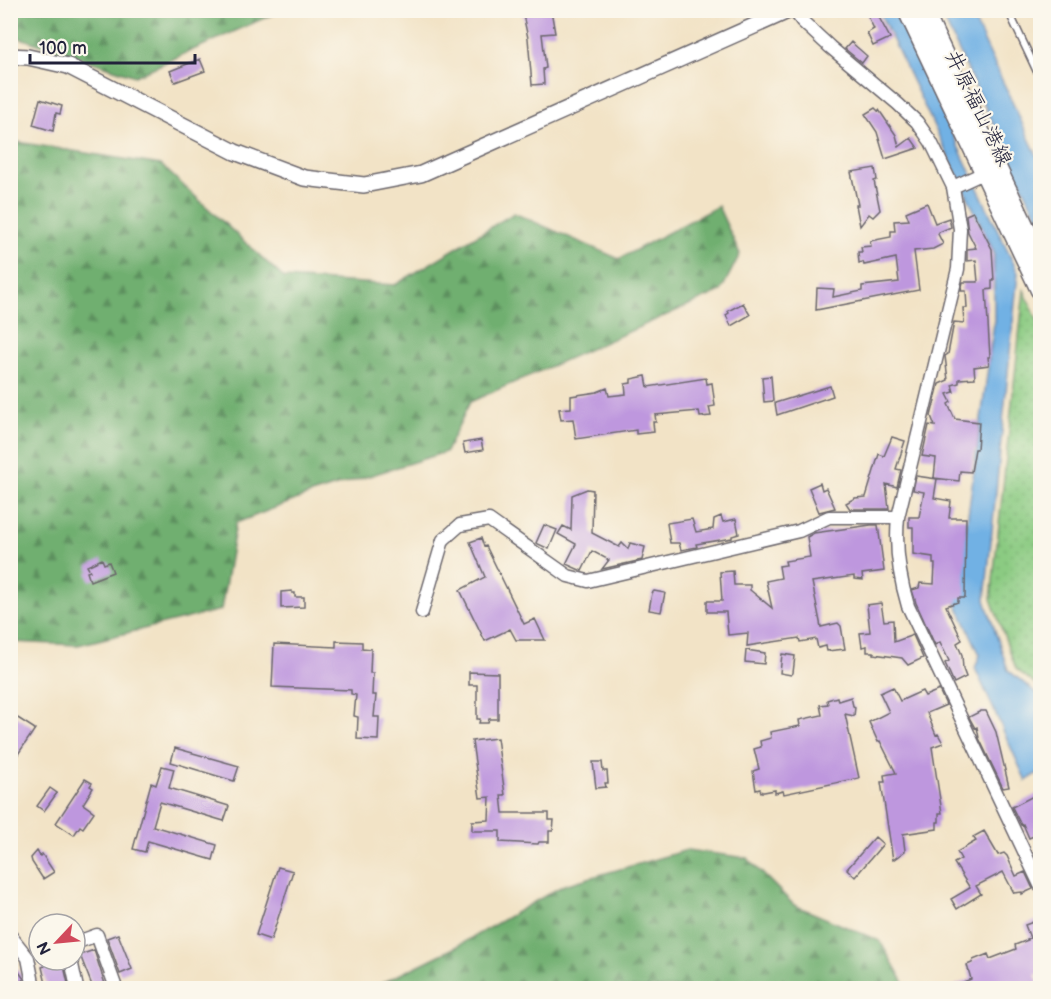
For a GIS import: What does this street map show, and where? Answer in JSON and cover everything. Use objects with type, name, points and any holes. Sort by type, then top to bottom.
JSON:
[{"type":"main road","name":"井原福山港線","points":[[907,10],[1041,290]]},
{"type":"main road","name":"井原福山港線","points":[[923,10],[986,172],[1041,259]]},
{"type":"street","points":[[10,56],[28,57],[68,66],[235,152],[304,178],[364,185],[421,174],[792,10],[916,122],[931,142],[955,186],[960,230],[958,269],[898,517],[897,555],[900,580],[908,606],[1041,885]]},
{"type":"street","points":[[955,186],[986,172]]},
{"type":"street","points":[[422,612],[443,540],[460,525],[489,520],[568,576],[588,581],[799,531],[829,517],[898,517]]},
{"type":"street","points":[[10,935],[27,950]]},
{"type":"street","points":[[87,939],[97,935],[116,988]]},
{"type":"street","points":[[34,972],[34,988]]},
{"type":"street","points":[[74,972],[77,988]]},
{"type":"lane","points":[[1008,10],[1041,78]]},
{"type":"green space","points":[[11,10],[280,11],[135,76],[11,35]]},
{"type":"green space","points":[[11,141],[161,165],[284,278],[395,285],[514,213],[619,259],[718,206],[740,254],[721,291],[470,402],[446,452],[311,494],[236,523],[221,610],[78,645],[11,642]]},
{"type":"green space","points":[[1024,290],[1040,326],[1040,688],[1016,669],[991,599]]},
{"type":"green space","points":[[687,850],[747,858],[794,905],[880,941],[907,988],[372,988],[452,949],[564,885]]},
{"type":"water","points":[[879,11],[894,11],[1018,273],[985,600],[1008,670],[1040,696],[1040,772],[1026,781],[975,668],[980,655],[956,603],[994,323],[994,252]]},
{"type":"water","points":[[940,11],[970,11],[1040,162],[1040,223]]},
{"type":"building","points":[[522,10],[551,10],[555,33],[542,34],[546,68],[543,69],[544,84],[532,85],[528,38]]},
{"type":"building","points":[[865,10],[875,10],[890,38],[873,46],[867,33],[874,29]]},
{"type":"building","points":[[851,42],[867,56],[862,63],[845,49]]},
{"type":"building","points":[[200,59],[205,71],[175,82],[170,71]]},
{"type":"building","points":[[40,99],[62,106],[60,114],[56,113],[53,131],[33,125]]},
{"type":"building","points":[[875,108],[879,110],[896,135],[899,147],[911,138],[918,148],[885,159],[877,132],[865,114]]},
{"type":"building","points":[[875,168],[877,180],[874,181],[880,210],[873,217],[869,214],[860,226],[851,172]]},
{"type":"building","points":[[927,203],[935,223],[949,218],[951,227],[938,234],[943,244],[933,249],[914,251],[919,290],[816,310],[817,288],[834,289],[833,297],[862,291],[862,286],[899,282],[896,258],[864,265],[863,262],[859,263],[858,252],[862,252],[861,247],[871,246],[870,241],[891,237],[891,231],[895,231],[894,221],[909,220],[906,212]]},
{"type":"building","points":[[973,212],[992,249],[994,281],[992,281],[992,289],[986,290],[989,365],[974,367],[975,378],[959,379],[959,383],[952,385],[954,392],[947,394],[951,402],[948,404],[955,419],[979,422],[977,449],[975,449],[971,472],[960,471],[959,481],[934,478],[936,458],[922,456],[929,425],[935,426],[931,416],[939,384],[948,380],[945,356],[948,354],[954,322],[964,323],[963,308],[967,308],[966,291],[961,291],[963,282],[978,282],[976,260],[967,261],[967,249],[976,248],[968,232],[966,215]]},
{"type":"building","points":[[743,303],[750,315],[731,326],[726,315],[728,311]]},
{"type":"building","points":[[646,376],[648,387],[706,378],[707,384],[712,383],[715,406],[709,407],[711,416],[700,417],[699,411],[655,415],[654,432],[636,434],[636,430],[576,439],[573,419],[561,420],[559,409],[571,408],[571,396],[607,388],[609,396],[626,394],[625,384],[631,383],[631,379]]},
{"type":"building","points":[[771,376],[773,401],[764,402],[762,377]]},
{"type":"building","points":[[830,386],[833,396],[777,415],[775,403]]},
{"type":"building","points":[[892,437],[905,441],[896,469],[901,470],[897,487],[886,484],[889,509],[850,509],[846,503],[855,498],[866,497],[879,454],[884,456]]},
{"type":"building","points":[[481,440],[483,450],[465,453],[463,443]]},
{"type":"building","points":[[916,476],[937,479],[934,498],[951,501],[949,518],[966,518],[965,598],[958,598],[958,602],[946,606],[962,640],[957,643],[966,677],[954,683],[945,663],[949,661],[940,642],[935,645],[912,590],[919,588],[920,583],[934,584],[935,564],[933,564],[933,557],[913,554],[913,527],[909,527],[909,517],[919,517],[924,492],[913,490]]},
{"type":"building","points":[[820,483],[822,490],[826,488],[835,508],[819,512],[809,488]]},
{"type":"building","points":[[587,489],[593,490],[592,533],[619,547],[622,543],[628,549],[630,543],[645,547],[642,560],[602,569],[609,560],[592,551],[582,571],[566,564],[576,544],[558,534],[563,526],[571,530],[572,495]]},
{"type":"building","points":[[721,516],[723,522],[736,519],[739,534],[732,538],[696,544],[697,547],[681,550],[679,543],[670,543],[667,523],[692,519],[696,532],[713,529],[714,519]]},
{"type":"building","points":[[544,525],[557,530],[549,549],[536,543]]},
{"type":"building","points":[[878,525],[884,571],[862,574],[863,580],[854,579],[854,576],[812,582],[821,627],[838,623],[841,626],[845,649],[827,651],[826,646],[818,648],[816,639],[800,642],[799,638],[747,646],[748,633],[728,635],[726,612],[707,612],[707,601],[722,601],[720,572],[733,571],[734,585],[750,585],[750,590],[772,608],[766,581],[781,578],[779,566],[786,565],[785,561],[810,557],[807,537],[814,533]]},
{"type":"building","points":[[481,538],[524,624],[535,619],[545,640],[516,640],[510,629],[485,641],[460,590],[485,577],[470,542]]},
{"type":"building","points":[[102,559],[104,564],[109,562],[113,572],[90,581],[87,572],[90,571],[87,566]]},
{"type":"building","points":[[292,591],[295,597],[304,597],[304,607],[281,608],[281,592]]},
{"type":"building","points":[[654,591],[665,593],[661,612],[649,610]]},
{"type":"building","points":[[881,603],[884,621],[893,620],[894,642],[913,635],[923,658],[908,665],[902,658],[874,654],[874,652],[867,652],[867,646],[862,647],[860,633],[870,632],[867,605]]},
{"type":"building","points":[[336,641],[362,642],[362,648],[371,649],[370,673],[373,673],[372,695],[376,695],[374,717],[379,717],[378,740],[357,739],[358,717],[354,716],[356,695],[351,694],[351,690],[272,687],[274,644],[336,647]]},
{"type":"building","points":[[746,650],[765,653],[764,664],[745,662]]},
{"type":"building","points":[[782,654],[795,656],[791,675],[780,673]]},
{"type":"building","points":[[469,672],[498,673],[498,719],[489,719],[488,723],[479,723],[477,685],[469,685]]},
{"type":"building","points":[[893,687],[900,701],[922,691],[925,696],[939,690],[946,705],[927,713],[936,735],[938,734],[943,743],[932,747],[942,813],[939,813],[937,829],[903,834],[905,851],[893,860],[881,782],[885,782],[884,775],[896,773],[869,722],[889,712],[880,693]]},
{"type":"building","points":[[837,697],[838,701],[851,697],[855,707],[854,716],[845,714],[859,778],[784,794],[783,791],[775,793],[775,790],[761,792],[760,789],[756,790],[753,771],[759,769],[754,749],[761,747],[760,741],[771,738],[770,732],[800,726],[799,720],[822,715],[820,705],[828,704],[827,700]]},
{"type":"building","points":[[986,711],[996,732],[1009,787],[1003,788],[979,738],[977,727],[975,728],[969,717]]},
{"type":"building","points":[[10,713],[35,729],[10,766]]},
{"type":"building","points":[[497,738],[505,795],[501,795],[503,813],[549,813],[549,820],[554,820],[553,831],[549,831],[549,842],[538,844],[500,842],[500,831],[472,831],[472,821],[489,820],[490,797],[480,798],[472,741]]},
{"type":"building","points":[[175,748],[239,766],[234,781],[171,762]]},
{"type":"building","points":[[593,762],[602,762],[603,771],[607,771],[606,787],[596,788]]},
{"type":"building","points":[[162,766],[174,769],[169,788],[229,806],[224,821],[160,802],[153,826],[217,845],[213,860],[148,841],[145,852],[133,849],[151,783],[156,785]]},
{"type":"building","points":[[85,779],[92,783],[90,786],[93,788],[83,804],[94,812],[83,828],[80,826],[74,835],[56,823]]},
{"type":"building","points":[[50,788],[57,793],[44,811],[37,806]]},
{"type":"building","points":[[1041,792],[1041,833],[1029,838],[1012,807]]},
{"type":"building","points":[[984,831],[998,855],[1004,853],[1007,856],[1016,876],[1025,872],[1033,889],[1022,894],[1022,892],[1014,893],[1003,872],[976,886],[981,894],[957,909],[951,899],[970,888],[954,863],[961,859],[957,852],[976,841],[973,837]]},
{"type":"building","points":[[875,837],[883,844],[855,877],[847,869]]},
{"type":"building","points":[[37,851],[40,856],[42,854],[54,872],[43,879],[31,858]]},
{"type":"building","points":[[278,867],[293,871],[271,940],[256,935]]},
{"type":"building","points":[[1041,919],[1041,973],[1035,975],[1039,983],[1025,988],[949,988],[971,979],[967,965],[973,960],[988,954],[990,959],[1016,949],[1015,945],[1028,940],[1030,938],[1025,925]]},
{"type":"building","points":[[118,934],[132,969],[120,974],[107,938]]},
{"type":"building","points":[[94,950],[105,984],[93,988],[87,972],[87,952]]},
{"type":"building","points":[[10,959],[24,979],[14,986],[10,981]]},
{"type":"building","points":[[43,972],[65,972],[69,988],[47,988]]}]
